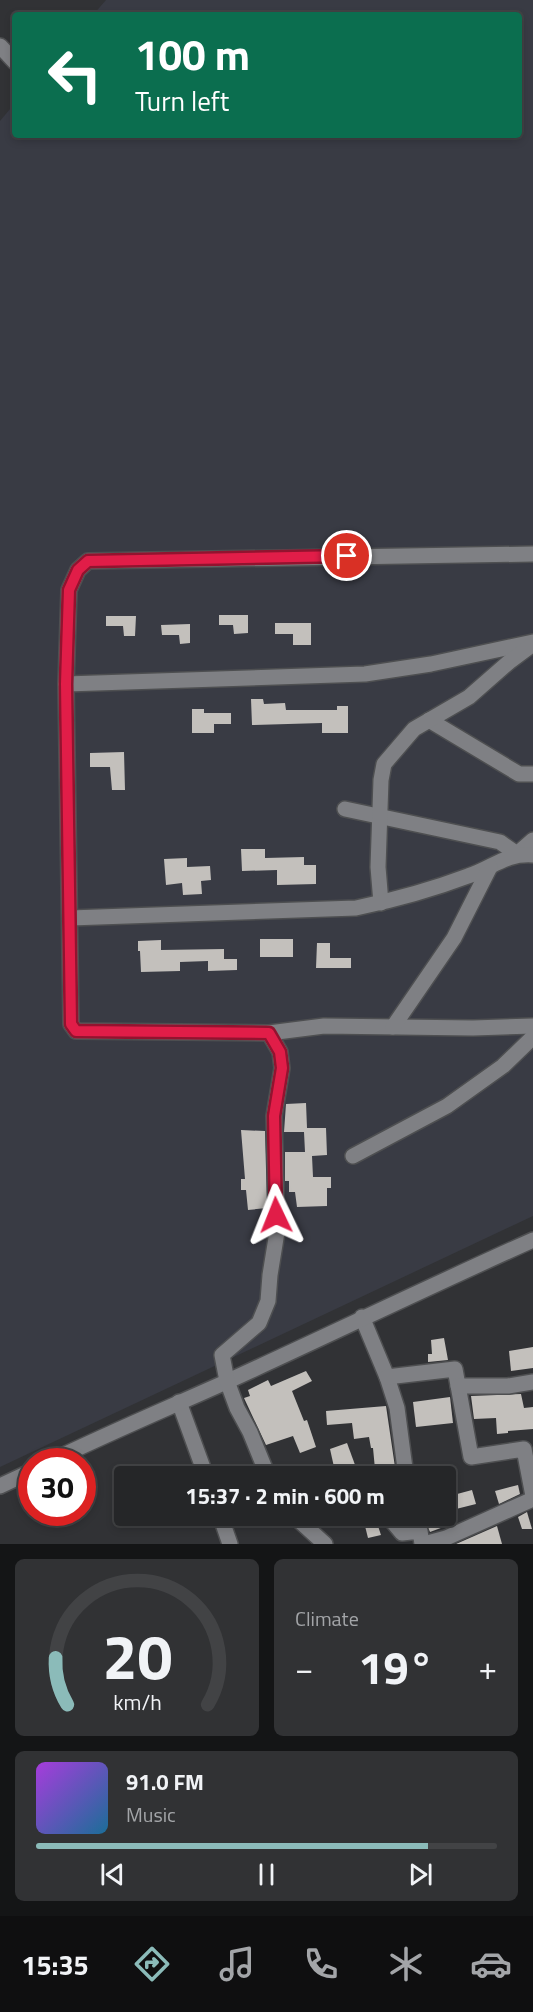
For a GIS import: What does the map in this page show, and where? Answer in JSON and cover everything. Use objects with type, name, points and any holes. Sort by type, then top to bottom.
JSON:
[{"type":"street","points":[[0,46],[12,59]]},
{"type":"street","points":[[533,554],[88,561],[78,570],[69,590],[66,684],[71,1024],[76,1031],[269,1033],[324,1026],[533,1026]]},
{"type":"street","points":[[66,684],[365,674],[431,664],[533,643]]},
{"type":"street","points":[[381,903],[378,867],[379,816],[384,764],[414,729],[469,697],[533,643]]},
{"type":"street","points":[[429,720],[519,774],[533,774]]},
{"type":"street","points":[[345,809],[500,842],[517,854],[533,855]]},
{"type":"street","points":[[70,918],[356,908],[390,902],[470,876],[517,854],[533,840]]},
{"type":"street","points":[[393,1027],[454,938],[490,867]]},
{"type":"street","points":[[264,1466],[226,1381],[222,1355],[259,1323],[268,1301],[277,1232],[274,1116],[282,1068],[280,1052],[269,1033]]},
{"type":"street","points":[[354,1156],[447,1106],[503,1066],[533,1037]]},
{"type":"street","points":[[79,1448],[533,1240]]},
{"type":"street","points":[[362,1317],[397,1408],[405,1466]]},
{"type":"street","points":[[387,1377],[455,1369],[471,1457],[524,1449],[533,1498],[446,1538],[423,1544],[420,1531],[402,1533],[396,1526]]},
{"type":"street","points":[[458,1386],[508,1386],[533,1382]]},
{"type":"street","points":[[179,1402],[202,1466]]},
{"type":"street","points":[[0,1486],[18,1478]]},
{"type":"street","points":[[224,1526],[230,1544]]},
{"type":"street","points":[[305,1526],[325,1544]]},
{"type":"shaded area","points":[[106,0],[533,0],[533,1216],[40,1448],[18,1448],[18,1459],[0,1467],[0,121],[12,107],[12,138],[522,138],[522,12],[96,12]]},
{"type":"building","points":[[219,615],[248,615],[248,633],[234,634],[233,625],[219,625]]},
{"type":"building","points":[[106,616],[136,616],[135,636],[124,636],[123,626],[106,626]]},
{"type":"building","points":[[275,623],[311,623],[311,645],[293,645],[293,634],[275,634]]},
{"type":"building","points":[[190,624],[190,643],[180,644],[179,635],[162,635],[161,625]]},
{"type":"building","points":[[251,699],[263,699],[264,704],[285,703],[286,710],[337,710],[337,706],[348,706],[348,733],[322,733],[322,723],[252,725]]},
{"type":"building","points":[[192,709],[204,709],[204,713],[231,713],[231,724],[214,724],[214,733],[192,733]]},
{"type":"building","points":[[124,752],[125,790],[112,790],[110,767],[90,767],[90,753]]},
{"type":"building","points":[[241,849],[265,849],[265,858],[304,857],[304,865],[316,865],[316,884],[277,885],[277,870],[242,871]]},
{"type":"building","points":[[187,858],[187,867],[210,866],[211,880],[201,881],[202,894],[183,895],[182,883],[166,885],[164,859]]},
{"type":"building","points":[[260,939],[293,939],[293,957],[260,957]]},
{"type":"building","points":[[161,940],[161,950],[224,949],[224,959],[237,959],[237,970],[208,971],[208,961],[180,962],[180,971],[141,972],[138,941]]},
{"type":"building","points":[[317,943],[330,943],[330,958],[351,958],[351,968],[316,968]]},
{"type":"building","points":[[306,1103],[307,1128],[326,1128],[327,1155],[312,1156],[313,1177],[331,1177],[331,1188],[327,1188],[327,1206],[297,1207],[295,1192],[289,1192],[289,1181],[285,1181],[285,1152],[305,1152],[304,1132],[284,1132],[286,1104]]},
{"type":"building","points":[[241,1130],[265,1131],[267,1208],[248,1210],[246,1190],[241,1190],[241,1179],[245,1179]]},
{"type":"building","points":[[444,1338],[448,1360],[428,1362],[428,1354],[432,1354],[431,1340]]},
{"type":"building","points":[[533,1347],[533,1368],[511,1371],[509,1351]]},
{"type":"building","points":[[306,1371],[312,1381],[292,1391],[304,1421],[307,1420],[316,1447],[300,1453],[293,1436],[266,1445],[244,1398],[250,1396],[248,1390],[268,1380],[271,1386]]},
{"type":"building","points":[[521,1394],[524,1408],[533,1407],[533,1429],[497,1434],[496,1418],[474,1419],[471,1396]]},
{"type":"building","points":[[450,1397],[453,1423],[416,1427],[413,1402]]},
{"type":"building","points":[[386,1406],[395,1466],[375,1466],[369,1437],[354,1439],[352,1423],[327,1425],[326,1411]]},
{"type":"building","points":[[347,1443],[355,1466],[334,1466],[330,1449]]},
{"type":"building","points":[[518,1485],[520,1494],[499,1504],[495,1491]]},
{"type":"building","points":[[472,1490],[476,1504],[456,1509],[456,1494]]},
{"type":"building","points":[[527,1512],[532,1529],[522,1529],[518,1517]]},
{"type":"building","points":[[365,1526],[378,1526],[381,1535],[368,1538]]},
{"type":"building","points":[[427,1526],[446,1526],[430,1532]]},
{"type":"building","points":[[497,1526],[502,1544],[456,1544]]},
{"type":"route","points":[[276,1215],[274,1116],[282,1068],[280,1052],[269,1033],[76,1031],[71,1024],[66,684],[69,590],[78,570],[88,561],[347,556]]}]
